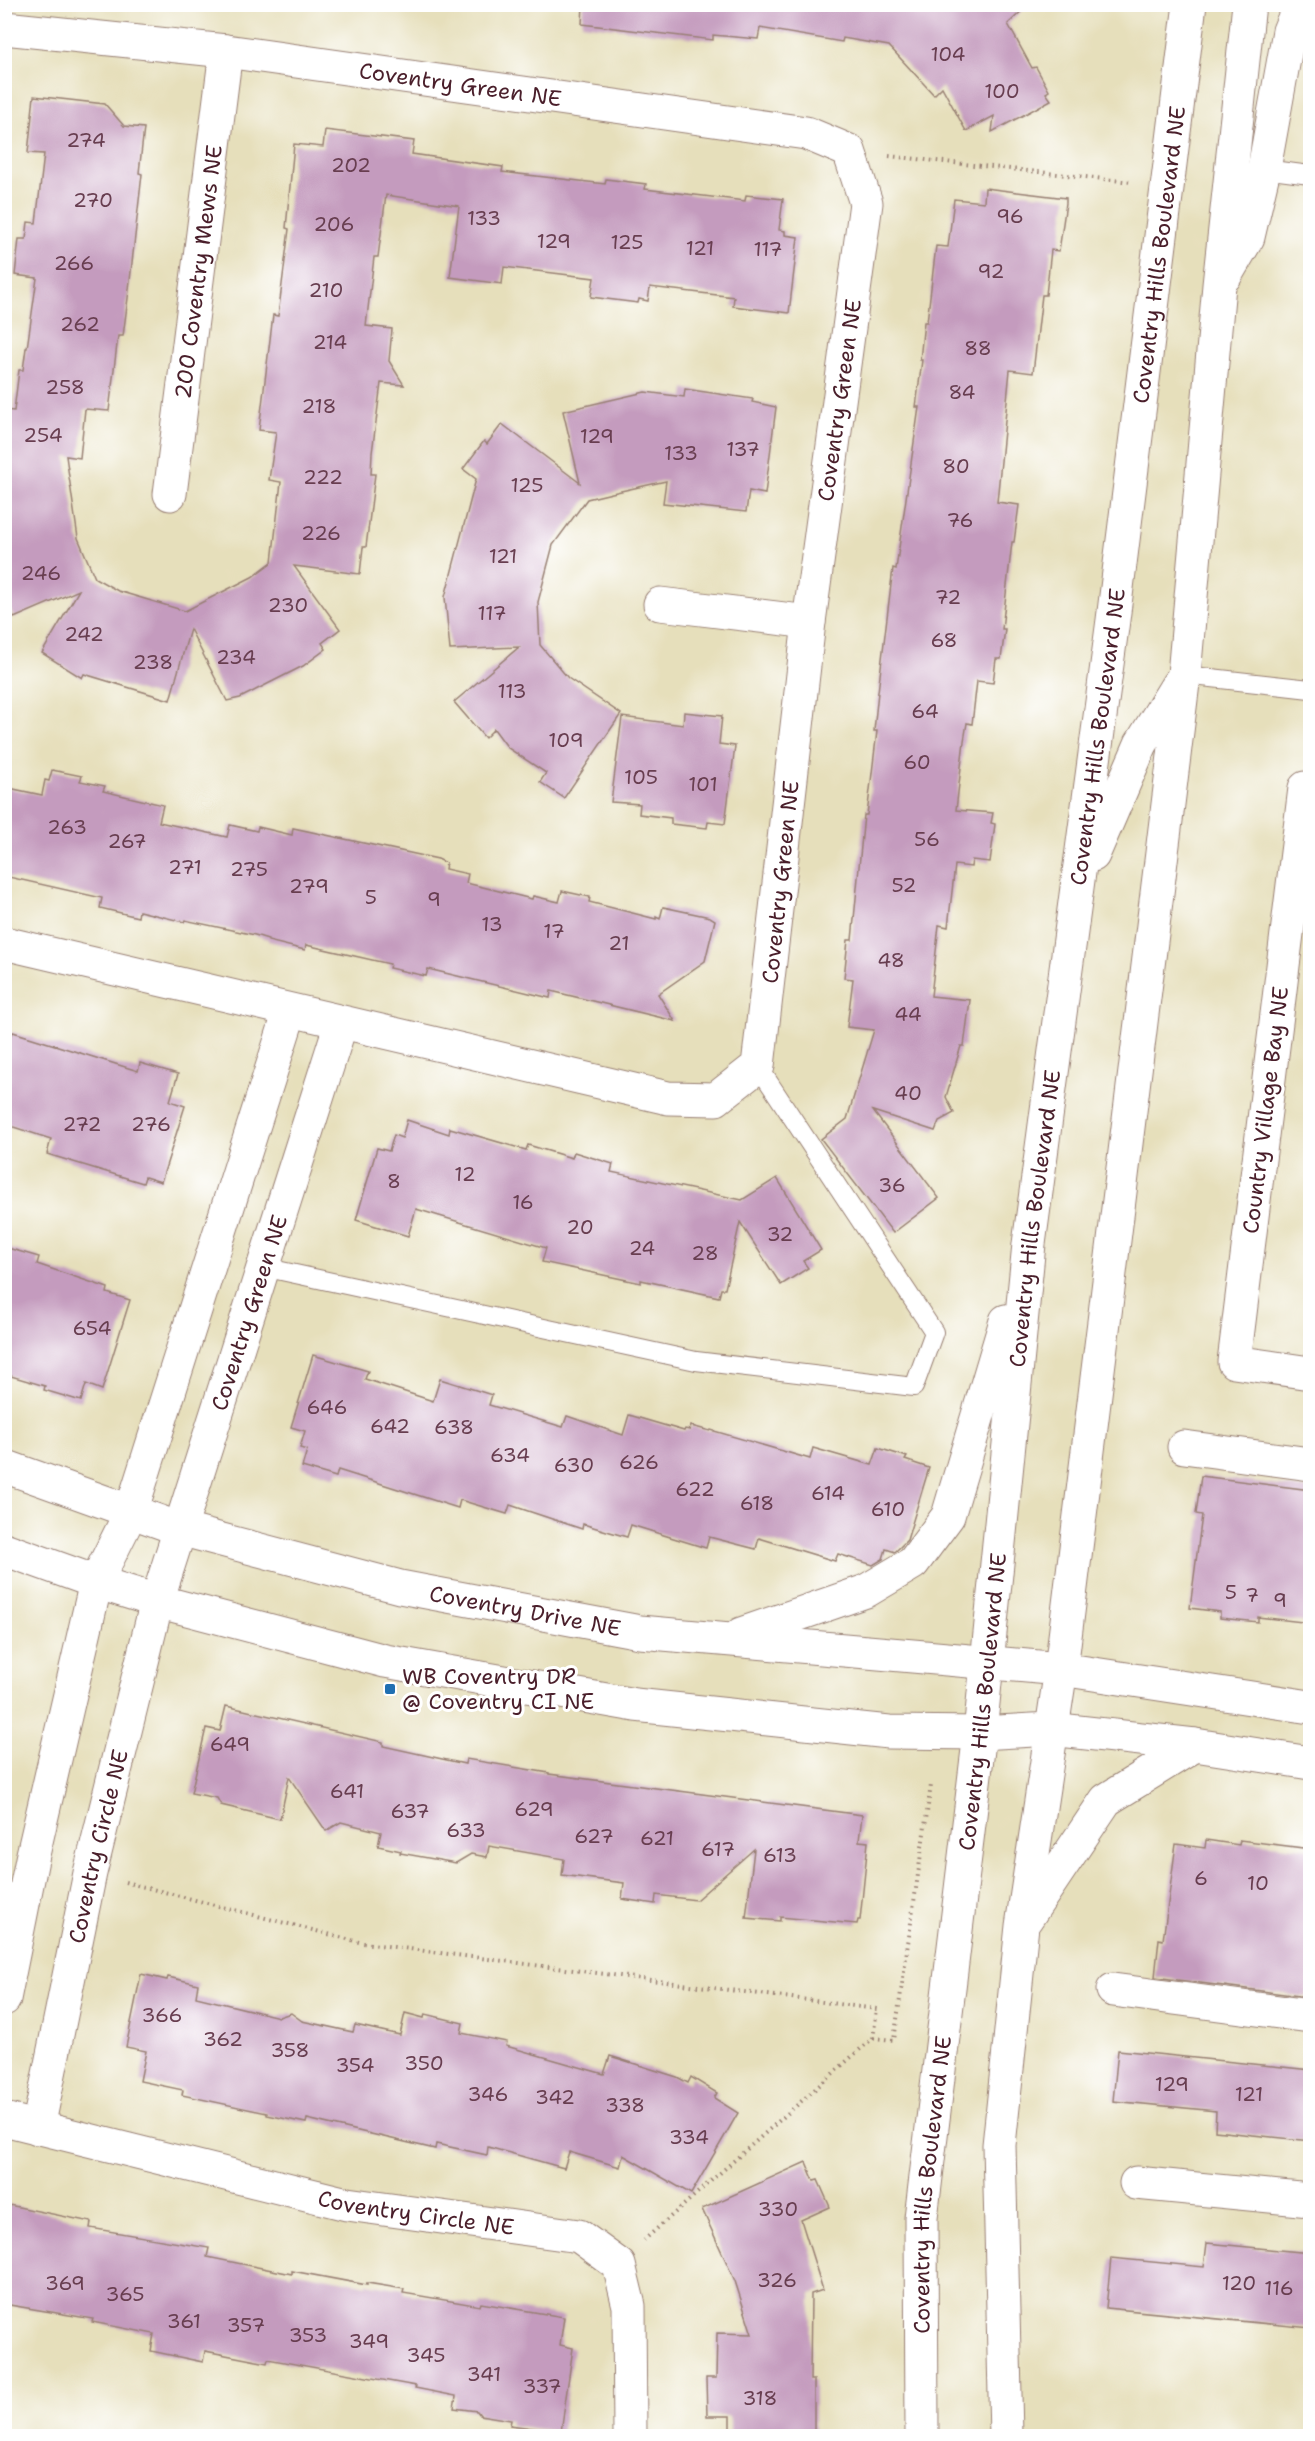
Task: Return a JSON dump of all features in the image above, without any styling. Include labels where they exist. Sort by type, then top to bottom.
[{"type":"street","name":"Coventry Hills Boulevard NE","points":[[922,2436],[921,2218],[980,1733],[1029,1244],[1077,894],[1190,4]]},
{"type":"street","points":[[1006,2436],[999,2145],[1022,1926],[1061,1669],[1184,675],[1249,4]]},
{"type":"street","points":[[1220,285],[1248,237],[1264,169],[1289,31],[1300,4]]},
{"type":"street","name":"Coventry Green NE","points":[[4,28],[226,51],[806,133],[849,152],[866,203],[809,622],[758,1066]]},
{"type":"street","name":"200 Coventry Mews NE","points":[[170,494],[226,51]]},
{"type":"street","points":[[660,604],[809,622]]},
{"type":"street","points":[[1077,894],[1141,744],[1184,675]]},
{"type":"street","name":"Country Village Bay NE","points":[[1311,788],[1305,788],[1234,1362],[1311,1373]]},
{"type":"street","points":[[4,943],[668,1098],[716,1099],[758,1066]]},
{"type":"street","points":[[4,1999],[32,1859],[96,1582],[131,1512],[290,1011]]},
{"type":"street","name":"Coventry Green NE","points":[[157,1601],[341,1023]]},
{"type":"street","points":[[729,1639],[866,1591],[913,1563],[948,1516],[1029,1244]]},
{"type":"street","points":[[1185,1447],[1311,1464]]},
{"type":"street","name":"Coventry Drive NE","points":[[4,1466],[180,1529],[400,1587],[640,1632],[1061,1669],[1311,1707]]},
{"type":"street","points":[[4,1549],[157,1601],[385,1661],[635,1705],[890,1732],[980,1733],[1051,1730],[1195,1745],[1311,1763]]},
{"type":"street","name":"Coventry Circle NE","points":[[38,2128],[90,1873],[157,1601]]},
{"type":"street","points":[[1022,1926],[1107,1800],[1195,1745]]},
{"type":"street","points":[[1113,1990],[1311,2016]]},
{"type":"street","name":"Coventry Circle NE","points":[[4,2119],[347,2204],[579,2236],[619,2265]]},
{"type":"street","points":[[1136,2183],[1311,2200]]},
{"type":"street","points":[[619,2265],[629,2306],[630,2436]]},
{"type":"lane","points":[[1264,169],[1311,175]]},
{"type":"lane","points":[[1184,675],[1311,689]]},
{"type":"lane","points":[[263,1267],[696,1361],[914,1387],[934,1332],[758,1066]]},
{"type":"path","points":[[849,152],[1168,187]]},
{"type":"path","points":[[873,2038],[894,2040],[931,1785]]},
{"type":"path","points":[[90,1873],[363,1943],[877,2009],[873,2038],[658,2225],[619,2265]]},
{"type":"building","points":[[583,4],[1029,4],[1008,24],[1032,68],[1036,67],[1049,91],[1046,93],[1051,100],[992,132],[994,116],[966,131],[942,87],[934,95],[889,46],[843,38],[842,42],[760,28],[758,39],[713,35],[713,40],[582,24]]},
{"type":"building","points":[[34,96],[105,104],[124,126],[144,128],[139,173],[142,174],[128,298],[123,336],[118,336],[109,411],[85,409],[80,458],[66,456],[78,538],[95,578],[118,591],[185,611],[252,577],[272,562],[281,482],[269,480],[276,432],[259,430],[273,315],[278,316],[289,229],[286,228],[294,144],[323,147],[325,130],[414,141],[412,154],[503,167],[502,172],[605,184],[606,179],[646,184],[645,189],[745,201],[746,195],[783,199],[779,230],[785,231],[785,235],[798,237],[789,313],[733,306],[734,297],[650,287],[648,301],[639,299],[638,303],[591,297],[594,278],[504,267],[502,284],[450,277],[459,206],[386,195],[378,257],[374,257],[366,326],[392,329],[389,361],[404,385],[381,383],[372,453],[371,474],[375,474],[366,547],[363,547],[360,574],[294,566],[340,629],[322,643],[326,649],[303,666],[240,698],[227,701],[190,629],[170,700],[84,674],[82,678],[42,653],[79,590],[14,618],[4,596],[4,410],[14,411],[19,370],[23,370],[27,348],[37,278],[15,275],[19,239],[26,239],[28,222],[36,223],[44,154],[28,153]]},
{"type":"building","points":[[985,188],[1066,198],[1066,203],[1059,251],[1051,250],[1046,295],[1042,295],[1033,373],[1010,370],[997,502],[1019,505],[1014,542],[1012,542],[1002,629],[1005,629],[1001,659],[996,659],[993,683],[977,681],[972,724],[967,723],[964,741],[956,810],[993,813],[991,823],[995,824],[990,862],[972,860],[971,867],[955,865],[948,927],[939,925],[931,996],[970,1000],[964,1046],[961,1046],[946,1097],[954,1113],[939,1121],[935,1131],[873,1111],[939,1198],[893,1233],[821,1139],[847,1119],[874,1030],[847,1027],[853,979],[844,978],[848,940],[852,940],[864,815],[867,815],[877,731],[874,731],[878,692],[893,568],[896,569],[919,407],[916,407],[924,322],[927,322],[936,246],[948,247],[954,199],[984,202]]},
{"type":"building","points":[[685,389],[753,399],[752,402],[776,407],[765,494],[749,491],[746,512],[663,503],[666,481],[587,499],[553,545],[538,602],[540,645],[568,678],[621,714],[564,798],[540,782],[546,773],[508,748],[494,729],[485,738],[454,702],[519,647],[450,650],[445,597],[476,479],[463,469],[484,441],[487,444],[502,424],[580,483],[563,411],[645,392],[684,397]]},
{"type":"building","points":[[684,712],[722,716],[719,744],[735,746],[725,824],[708,822],[707,828],[671,824],[671,818],[639,814],[640,804],[611,802],[622,717],[683,725]]},
{"type":"building","points":[[52,770],[82,776],[80,781],[105,786],[103,791],[163,805],[159,822],[227,837],[230,825],[257,831],[258,827],[292,835],[293,828],[438,859],[446,863],[445,869],[468,874],[466,883],[532,899],[533,896],[559,902],[562,891],[590,897],[589,902],[656,919],[656,917],[660,919],[663,907],[710,917],[715,920],[705,961],[658,994],[675,1021],[551,991],[550,998],[428,969],[426,976],[389,968],[390,964],[306,945],[305,950],[268,941],[268,939],[255,935],[185,920],[184,922],[139,911],[138,917],[100,908],[102,898],[4,876],[4,787],[42,795],[45,780],[49,781]]},
{"type":"building","points":[[4,1031],[138,1071],[140,1063],[178,1074],[170,1101],[185,1106],[161,1182],[145,1177],[143,1183],[47,1154],[51,1139],[4,1124]]},
{"type":"building","points":[[407,1120],[449,1134],[450,1128],[526,1150],[528,1145],[572,1158],[574,1152],[613,1164],[611,1172],[742,1200],[777,1178],[821,1250],[803,1261],[808,1268],[781,1285],[740,1222],[725,1289],[721,1289],[719,1297],[542,1262],[546,1248],[416,1209],[408,1236],[356,1220],[377,1148],[389,1151],[394,1135],[402,1138]]},
{"type":"building","points":[[4,1247],[39,1257],[37,1264],[108,1288],[107,1293],[130,1300],[102,1390],[86,1384],[81,1401],[44,1390],[45,1386],[4,1374]]},
{"type":"building","points":[[313,1355],[368,1371],[365,1379],[433,1401],[440,1379],[492,1395],[489,1405],[563,1427],[567,1416],[623,1435],[629,1415],[684,1431],[685,1429],[690,1430],[691,1426],[711,1430],[810,1459],[813,1448],[872,1465],[878,1448],[907,1457],[905,1460],[929,1468],[907,1540],[895,1552],[886,1549],[883,1559],[873,1565],[838,1554],[835,1561],[759,1538],[756,1549],[709,1537],[706,1548],[631,1525],[627,1537],[583,1524],[582,1529],[510,1505],[507,1514],[460,1500],[458,1508],[338,1470],[336,1477],[302,1467],[307,1450],[300,1448],[305,1431],[291,1427]]},
{"type":"building","points":[[1201,1476],[1311,1490],[1311,1623],[1258,1617],[1258,1622],[1220,1618],[1220,1612],[1190,1608],[1202,1515],[1196,1514]]},
{"type":"building","points":[[226,1706],[383,1742],[383,1746],[465,1764],[466,1759],[549,1774],[862,1815],[859,1841],[868,1842],[860,1920],[857,1924],[780,1917],[780,1921],[746,1918],[754,1849],[696,1900],[656,1895],[655,1904],[622,1899],[624,1883],[562,1875],[564,1859],[489,1846],[487,1857],[471,1854],[456,1863],[400,1853],[401,1851],[378,1846],[381,1832],[341,1822],[326,1831],[289,1777],[280,1819],[221,1805],[217,1798],[191,1793],[206,1728],[220,1731]]},
{"type":"building","points":[[1206,1840],[1239,1845],[1240,1840],[1311,1849],[1311,1967],[1307,1997],[1155,1977],[1159,1939],[1163,1940],[1176,1844],[1205,1848]]},
{"type":"building","points":[[141,1974],[198,1984],[196,1997],[279,2017],[291,2013],[302,2021],[353,2032],[355,2025],[400,2035],[405,2013],[424,2018],[425,2014],[463,2023],[461,2033],[507,2042],[506,2046],[604,2074],[610,2056],[677,2077],[688,2083],[691,2077],[717,2093],[714,2098],[738,2113],[691,2194],[623,2155],[620,2167],[569,2152],[564,2168],[488,2147],[487,2155],[436,2144],[435,2149],[307,2119],[306,2123],[267,2115],[267,2113],[182,2095],[183,2090],[140,2081],[146,2051],[126,2047]]},
{"type":"building","points":[[1118,2050],[1311,2070],[1311,2141],[1215,2131],[1216,2111],[1113,2101]]},
{"type":"building","points":[[806,2162],[814,2181],[818,2180],[830,2207],[801,2220],[823,2290],[811,2294],[810,2380],[814,2380],[814,2434],[730,2433],[730,2416],[707,2416],[706,2378],[716,2378],[717,2333],[752,2334],[735,2281],[702,2209]]},
{"type":"building","points":[[4,2204],[91,2222],[90,2228],[209,2248],[207,2257],[292,2274],[292,2271],[367,2285],[367,2283],[404,2289],[403,2293],[480,2306],[481,2303],[564,2317],[560,2345],[573,2348],[561,2432],[510,2425],[511,2420],[480,2415],[477,2411],[454,2408],[456,2396],[415,2388],[416,2386],[268,2359],[267,2363],[205,2351],[203,2362],[151,2351],[154,2334],[92,2322],[93,2319],[4,2304]]},
{"type":"building","points":[[1207,2243],[1311,2253],[1311,2328],[1106,2308],[1111,2258],[1204,2267]]},
{"type":"place","name":"WB Coventry DR @ Coventry CI NE","points":[[390,1689]]}]
